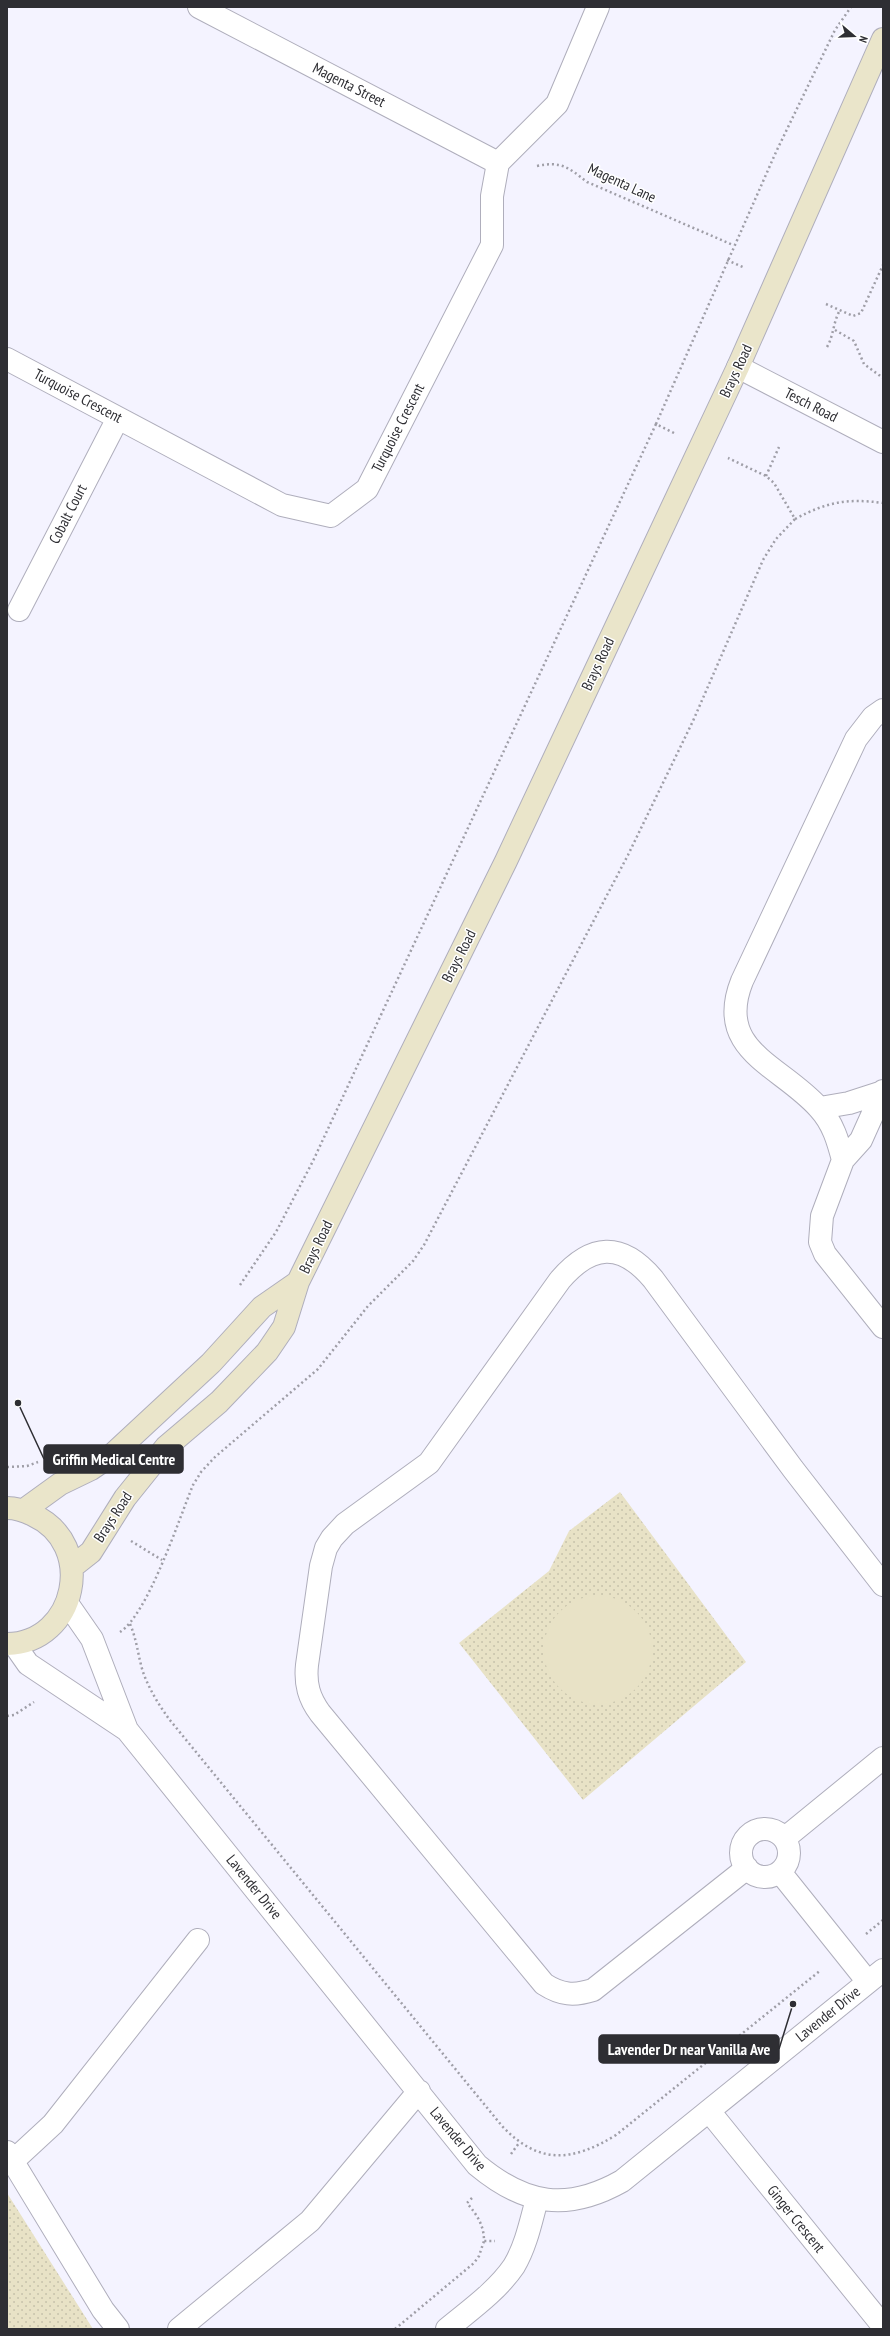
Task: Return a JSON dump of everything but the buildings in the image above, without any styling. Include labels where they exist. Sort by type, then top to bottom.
[{"type":"main road","name":"Brays Road","points":[[72,1567],[91,1552],[125,1498],[166,1447],[245,1377],[267,1352],[284,1327],[298,1282],[506,861],[738,367],[883,39]]},
{"type":"main road","name":"Brays Road","points":[[15,1509],[91,1469],[113,1454],[211,1363],[262,1307],[298,1282]]},
{"type":"main road","points":[[11,1644],[36,1636],[54,1623],[67,1603],[72,1585],[72,1567],[67,1548],[56,1531],[42,1519],[15,1509]]},
{"type":"street","name":"Magenta Street","points":[[199,7],[498,162]]},
{"type":"street","points":[[498,162],[557,104],[598,7]]},
{"type":"street","name":"Turquoise Crescent","points":[[7,359],[282,505],[331,516],[367,489],[492,245],[492,196],[498,162]]},
{"type":"street","name":"Tesch Road","points":[[738,367],[883,442]]},
{"type":"street","name":"Cobalt Court","points":[[19,610],[118,418]]},
{"type":"street","points":[[843,1160],[832,1126],[820,1108],[745,1043],[734,1020],[734,1006],[742,981],[856,739],[873,717],[883,710]]},
{"type":"street","points":[[820,1108],[849,1103],[883,1091]]},
{"type":"street","points":[[883,1091],[861,1140],[843,1160],[822,1216],[820,1242],[834,1266],[883,1327]]},
{"type":"street","points":[[747,1868],[593,1990],[573,1995],[562,1993],[544,1984],[320,1713],[311,1698],[306,1677],[307,1665],[321,1566],[326,1548],[332,1538],[345,1524],[429,1463],[560,1280],[577,1262],[586,1256],[605,1252],[626,1256],[637,1262],[654,1279],[793,1469],[883,1585]]},
{"type":"street","name":"Lavender Drive","points":[[67,1603],[92,1639],[127,1730]]},
{"type":"street","name":"Lavender Drive","points":[[11,1644],[28,1664],[127,1730],[478,2165],[503,2185],[537,2199],[568,2200],[603,2192],[634,2172],[876,1976]]},
{"type":"street","points":[[785,1838],[883,1758]]},
{"type":"street","points":[[765,1828],[772,1829],[785,1838],[790,1852],[788,1860],[780,1872],[766,1877],[752,1873],[747,1868],[741,1854],[742,1846],[751,1834],[765,1828]]},
{"type":"street","points":[[780,1872],[876,1976]]},
{"type":"street","points":[[118,2329],[103,2310],[10,2156],[53,2124],[198,1940]]},
{"type":"street","points":[[179,2329],[310,2221],[419,2091]]},
{"type":"street","name":"Ginger Crescent","points":[[709,2111],[883,2326]]},
{"type":"street","points":[[446,2329],[494,2290],[514,2265],[522,2250],[537,2199]]},
{"type":"path","points":[[236,1290],[276,1232],[313,1161],[656,424],[733,245],[835,30],[851,7]]},
{"type":"path","name":"Magenta Lane","points":[[498,162],[537,166],[552,163],[569,167],[587,182],[733,245]]},
{"type":"path","points":[[727,260],[745,268]]},
{"type":"path","points":[[826,304],[853,316],[864,311],[883,265]]},
{"type":"path","points":[[827,347],[835,330],[835,319],[840,310]]},
{"type":"path","points":[[835,330],[854,341],[864,364],[883,378]]},
{"type":"path","points":[[656,424],[669,430]]},
{"type":"path","points":[[766,476],[779,447]]},
{"type":"path","points":[[748,467],[766,476],[774,483],[795,519]]},
{"type":"path","points":[[115,1634],[130,1624],[143,1605],[193,1486],[207,1464],[318,1369],[368,1306],[413,1261],[424,1246],[628,855],[693,721],[763,560],[776,539],[795,519],[826,504],[844,500],[862,500],[883,503]]},
{"type":"path","points":[[126,1538],[162,1560]]},
{"type":"path","points":[[130,1624],[137,1641],[143,1672],[150,1689],[169,1719],[502,2126],[519,2143],[553,2156],[568,2155],[603,2143],[641,2116],[827,1965]]},
{"type":"path","points":[[7,1716],[14,1715],[30,1706],[39,1697]]},
{"type":"path","points":[[864,1936],[883,1920]]},
{"type":"path","points":[[511,2154],[519,2143]]},
{"type":"path","points":[[395,2329],[474,2263],[480,2256],[484,2241],[480,2220],[467,2203],[474,2196]]},
{"type":"path","points":[[484,2241],[495,2241]]},
{"type":"shaded area","points":[[620,1492],[746,1662],[583,1800],[459,1643],[549,1571],[569,1531]]},
{"type":"shaded area","points":[[598,1596],[619,1600],[636,1612],[648,1629],[652,1650],[648,1671],[636,1688],[619,1700],[598,1704],[577,1700],[560,1688],[548,1671],[544,1650],[548,1629],[560,1612],[577,1600]]},
{"type":"shaded area","points":[[7,2193],[93,2329],[7,2329]]},
{"type":"place","name":"Griffin Medical Centre","points":[[18,1403]]},
{"type":"place","name":"Lavender Dr near Vanilla Ave","points":[[793,2004]]}]
